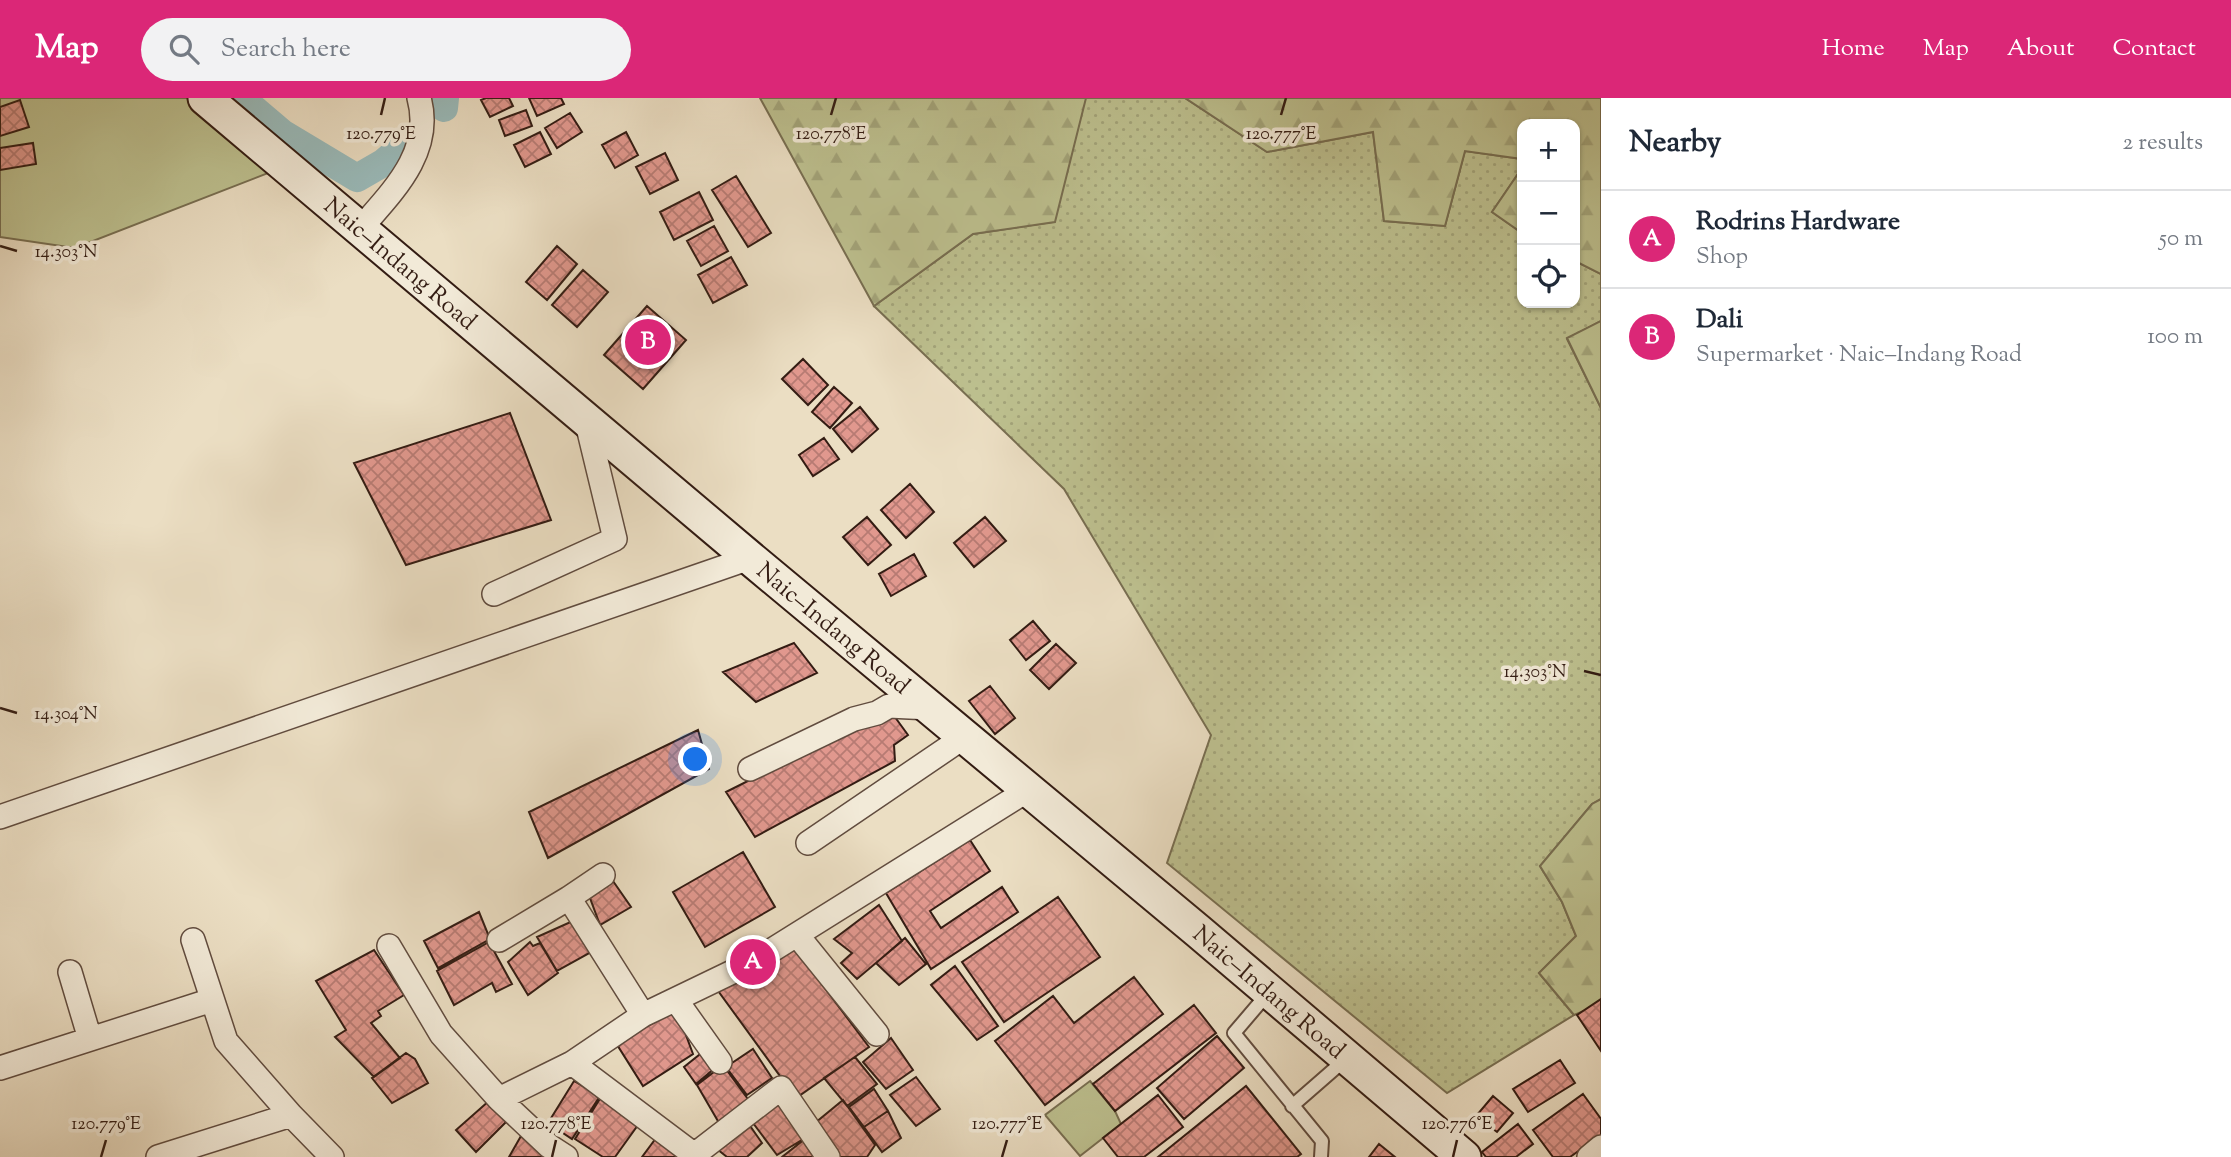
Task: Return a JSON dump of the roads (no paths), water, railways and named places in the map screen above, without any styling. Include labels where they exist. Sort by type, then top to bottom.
[{"type":"main road","name":"Naic–Indang Road","points":[[205,98],[1464,1157]]},
{"type":"street","points":[[360,229],[405,177],[415,158],[421,136],[419,98]]},
{"type":"street","points":[[494,594],[615,539],[586,419]]},
{"type":"street","points":[[0,817],[750,558]]},
{"type":"street","points":[[750,769],[854,719],[877,713],[889,706],[930,708]]},
{"type":"street","points":[[808,843],[964,737]]},
{"type":"street","points":[[499,1099],[572,1063],[643,1015],[753,962],[1028,790]]},
{"type":"street","points":[[499,940],[603,874]]},
{"type":"street","points":[[569,898],[643,1015]]},
{"type":"street","points":[[797,935],[877,1034]]},
{"type":"street","points":[[193,940],[226,1041],[332,1157]]},
{"type":"street","points":[[389,946],[441,1034],[499,1099],[549,1146],[566,1157]]},
{"type":"street","points":[[70,972],[90,1039]]},
{"type":"street","points":[[0,1068],[212,1000]]},
{"type":"street","points":[[676,1000],[720,1062]]},
{"type":"street","points":[[572,1063],[695,1156],[781,1088],[828,1157]]},
{"type":"street","points":[[158,1157],[291,1115]]},
{"type":"street","points":[[1588,1157],[1601,1147]]},
{"type":"lane","points":[[1270,992],[1234,1034],[1322,1141],[1321,1157]]},
{"type":"lane","points":[[1292,1106],[1347,1058]]},
{"type":"waterway","points":[[241,98],[282,133],[357,178],[383,163],[398,150]]},
{"type":"waterway","points":[[444,108],[445,98]]},
{"type":"place","name":"Dali","points":[[648,342]]},
{"type":"place","name":"Rodrins Hardware","points":[[753,962]]}]
